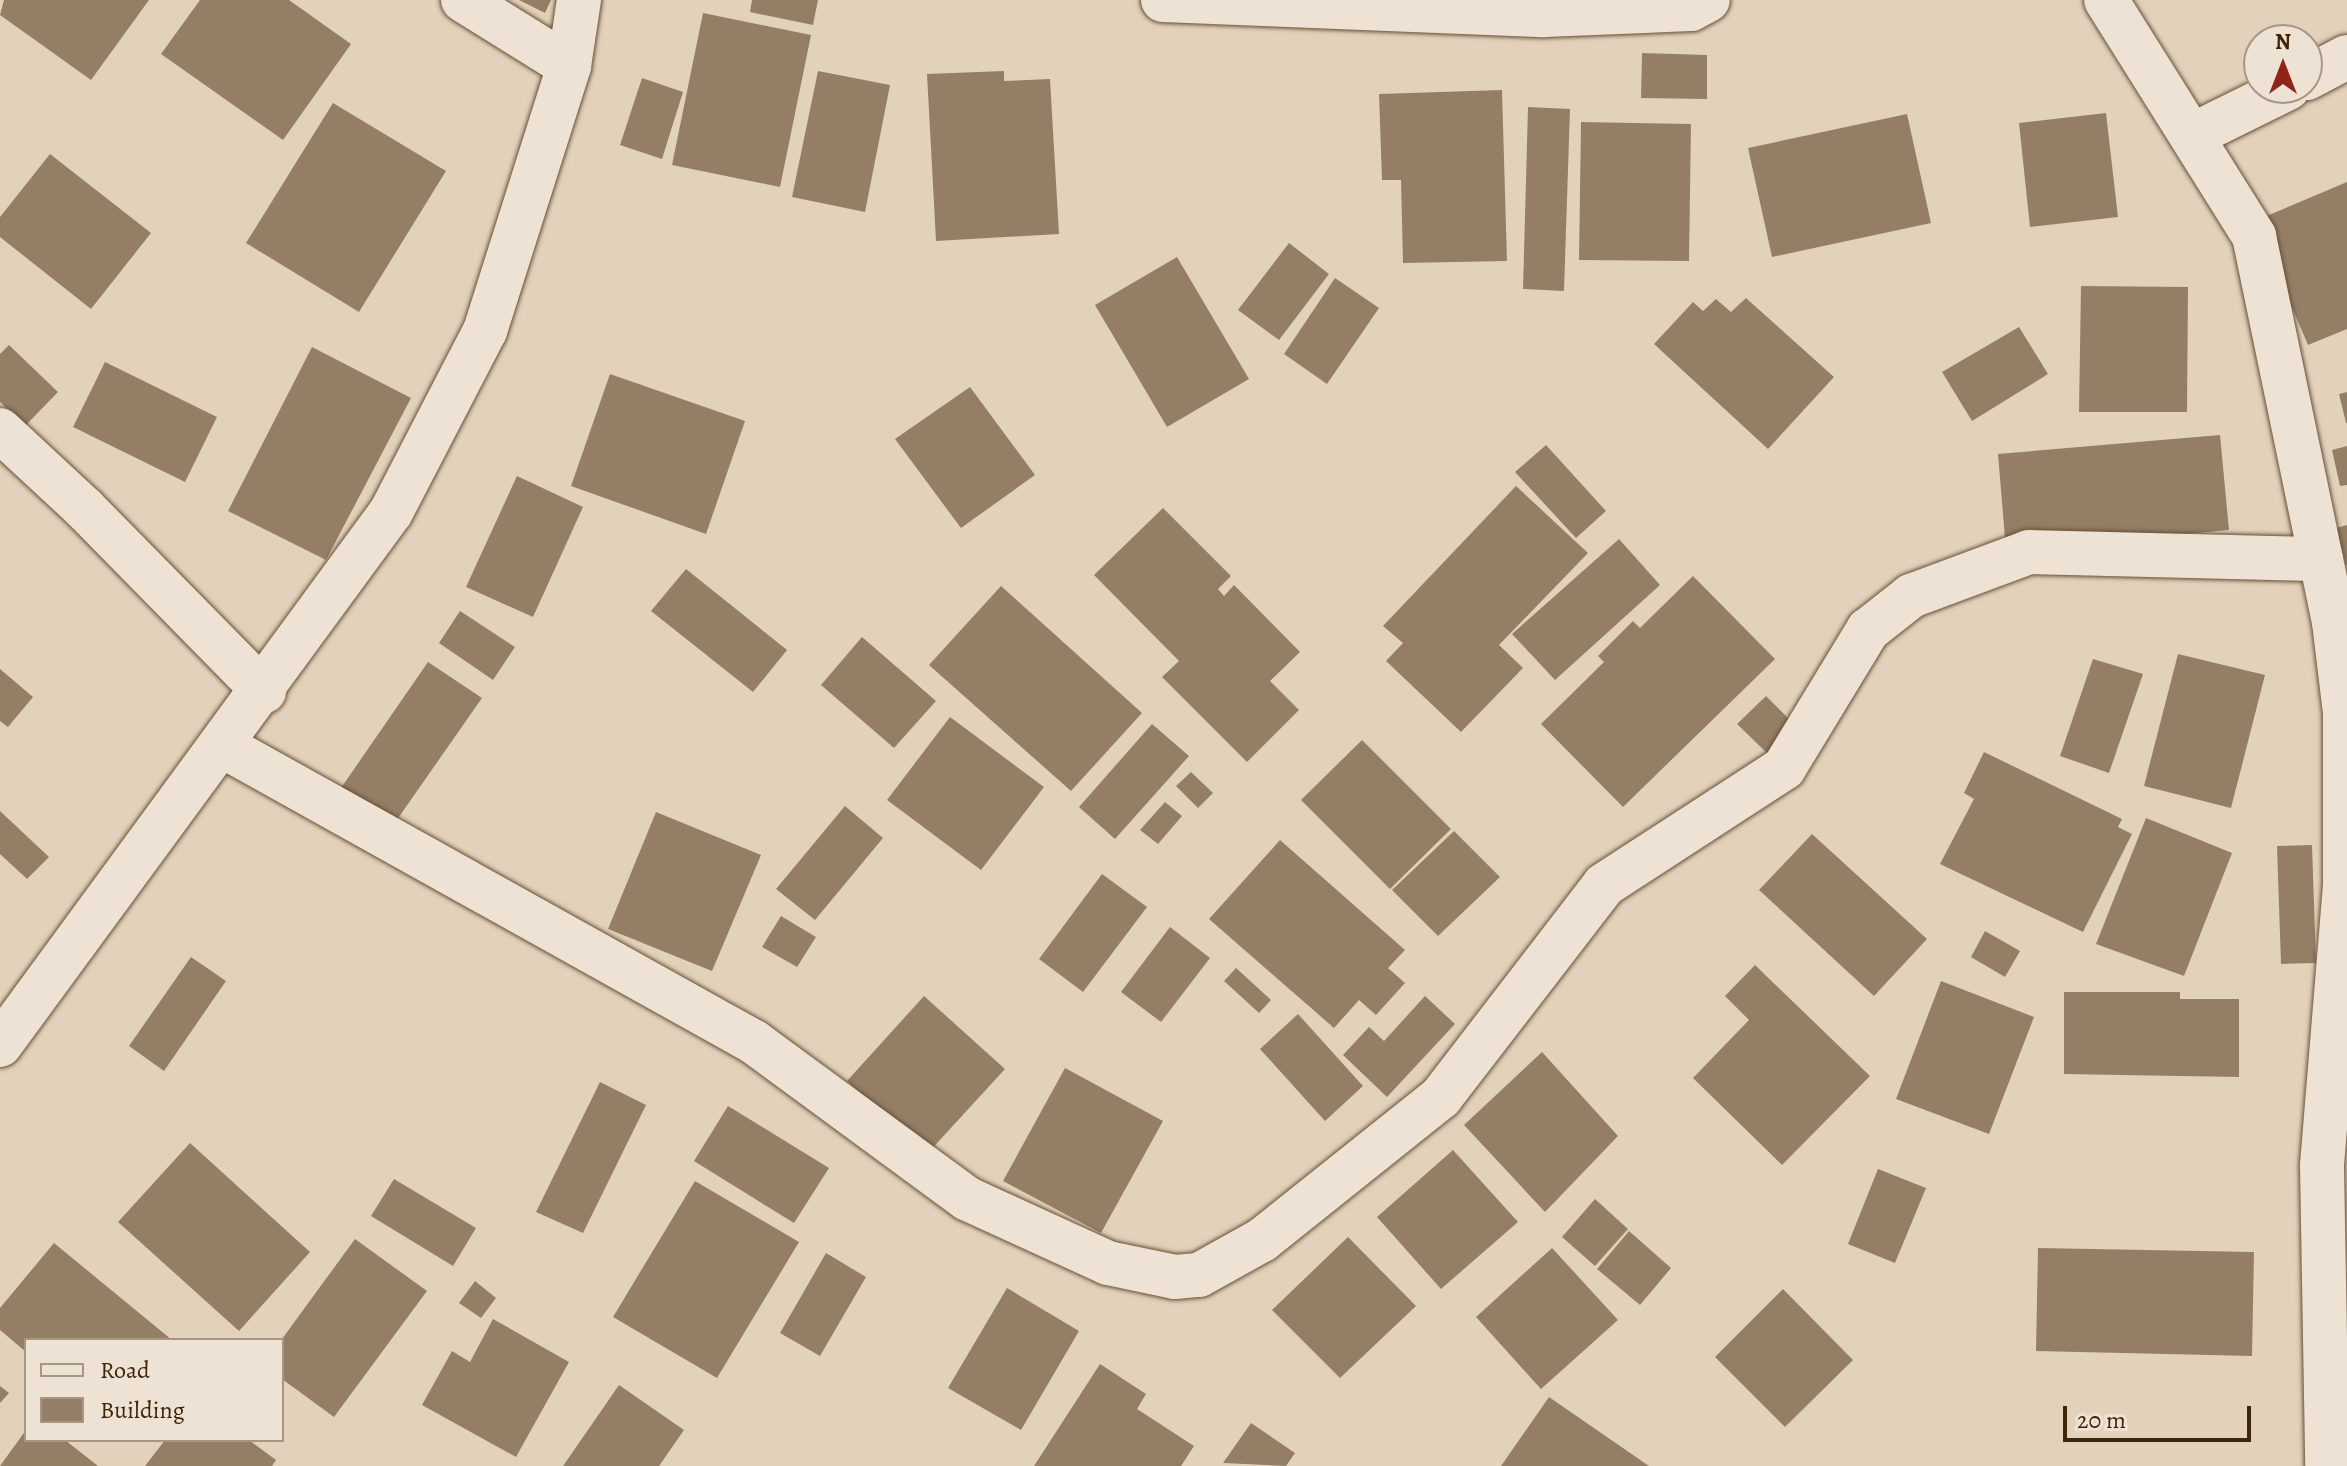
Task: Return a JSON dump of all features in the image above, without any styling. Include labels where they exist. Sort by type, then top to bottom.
[{"type":"street","points":[[463,0],[569,66]]},
{"type":"street","points":[[0,1045],[264,691],[391,512],[485,331],[569,66],[579,0]]},
{"type":"street","points":[[1163,0],[1544,15],[1691,9],[1708,0]]},
{"type":"street","points":[[2106,0],[2254,236],[2321,559],[2345,713],[2345,885],[2327,1466]]},
{"type":"street","points":[[2323,70],[2347,57]]},
{"type":"street","points":[[2193,135],[2256,104]]},
{"type":"street","points":[[0,430],[84,508],[264,691]]},
{"type":"street","points":[[223,746],[754,1042],[968,1199],[1108,1263],[1175,1277],[1199,1275],[1262,1240],[1441,1097],[1604,885],[1784,768],[1868,630],[1911,596],[2029,552],[2321,559]]},
{"type":"building","points":[[4,0],[149,0],[91,80],[0,15]]},
{"type":"building","points":[[200,0],[289,0],[351,44],[283,140],[161,54]]},
{"type":"building","points":[[519,0],[551,0],[545,13]]},
{"type":"building","points":[[752,0],[818,0],[813,25],[750,12]]},
{"type":"building","points":[[703,13],[811,35],[780,187],[672,165]]},
{"type":"building","points":[[1642,53],[1707,55],[1707,99],[1641,98]]},
{"type":"building","points":[[818,71],[890,85],[865,212],[792,197]]},
{"type":"building","points":[[1004,71],[1004,81],[1050,79],[1059,234],[936,241],[927,74]]},
{"type":"building","points":[[642,78],[683,92],[662,159],[620,145]]},
{"type":"building","points":[[1502,90],[1507,261],[1403,263],[1401,180],[1382,180],[1379,94]]},
{"type":"building","points":[[333,103],[446,171],[359,312],[246,243]]},
{"type":"building","points":[[1528,107],[1570,109],[1564,291],[1523,289]]},
{"type":"building","points":[[2106,113],[2118,217],[2030,227],[2019,123]]},
{"type":"building","points":[[1907,114],[1931,223],[1772,257],[1748,148]]},
{"type":"building","points":[[1581,122],[1691,124],[1689,261],[1579,260]]},
{"type":"building","points":[[50,154],[151,233],[91,309],[0,237],[0,217]]},
{"type":"building","points":[[2347,182],[2347,329],[2308,345],[2255,221]]},
{"type":"building","points":[[1289,243],[1329,274],[1279,340],[1238,310]]},
{"type":"building","points":[[1177,257],[1249,379],[1167,427],[1095,305]]},
{"type":"building","points":[[1335,278],[1379,308],[1327,384],[1284,354]]},
{"type":"building","points":[[2081,286],[2188,287],[2187,412],[2079,412]]},
{"type":"building","points":[[1746,298],[1834,377],[1768,449],[1654,344],[1693,302],[1703,311],[1716,299],[1731,312]]},
{"type":"building","points":[[2019,327],[2048,374],[1972,421],[1942,372]]},
{"type":"building","points":[[9,345],[58,392],[25,426],[0,402],[0,354]]},
{"type":"building","points":[[312,347],[411,398],[326,560],[228,511]]},
{"type":"building","points":[[105,362],[217,417],[185,482],[73,427]]},
{"type":"building","points":[[610,374],[745,421],[706,534],[571,486]]},
{"type":"building","points":[[970,387],[1035,475],[961,528],[895,439]]},
{"type":"building","points":[[2347,392],[2347,423],[2346,423],[2339,394]]},
{"type":"building","points":[[2220,435],[2229,530],[2006,550],[1998,454]]},
{"type":"building","points":[[1546,445],[1606,511],[1576,538],[1515,472]]},
{"type":"building","points":[[2347,446],[2347,485],[2340,486],[2332,450]]},
{"type":"building","points":[[517,476],[583,507],[533,617],[466,587]]},
{"type":"building","points":[[1516,486],[1588,553],[1499,645],[1523,668],[1461,732],[1386,661],[1403,643],[1383,626]]},
{"type":"building","points":[[1163,508],[1231,576],[1218,589],[1224,596],[1234,585],[1300,652],[1270,681],[1299,710],[1247,762],[1162,677],[1179,661],[1094,575]]},
{"type":"building","points":[[2347,525],[2347,565],[2346,565],[2336,528]]},
{"type":"building","points":[[1619,539],[1660,585],[1555,680],[1512,634]]},
{"type":"building","points":[[686,569],[787,650],[753,692],[651,611]]},
{"type":"building","points":[[1693,576],[1775,659],[1623,807],[1541,724],[1604,662],[1598,656],[1633,621],[1640,628]]},
{"type":"building","points":[[1001,586],[1142,713],[1071,791],[929,665]]},
{"type":"building","points":[[460,611],[515,647],[493,680],[439,643]]},
{"type":"building","points":[[862,637],[936,701],[894,748],[821,685]]},
{"type":"building","points":[[2178,654],[2265,675],[2231,808],[2144,786]]},
{"type":"building","points":[[2093,659],[2143,674],[2109,773],[2060,756]]},
{"type":"building","points":[[428,662],[482,698],[394,824],[341,788]]},
{"type":"building","points":[[0,669],[33,697],[8,727],[0,721]]},
{"type":"building","points":[[1766,696],[1796,726],[1768,754],[1737,724]]},
{"type":"building","points":[[950,717],[1044,787],[981,870],[887,800]]},
{"type":"building","points":[[1152,724],[1189,756],[1115,839],[1079,807]]},
{"type":"building","points":[[1362,740],[1451,829],[1390,889],[1301,800]]},
{"type":"building","points":[[1984,752],[2122,819],[2118,827],[2132,834],[2083,932],[1940,864],[1974,799],[1964,793]]},
{"type":"building","points":[[1191,772],[1213,793],[1198,808],[1176,786]]},
{"type":"building","points":[[1165,802],[1182,816],[1158,844],[1140,830]]},
{"type":"building","points":[[845,806],[883,838],[815,920],[776,889]]},
{"type":"building","points":[[0,811],[49,857],[27,879],[0,854]]},
{"type":"building","points":[[656,812],[761,855],[712,971],[608,929]]},
{"type":"building","points":[[2146,818],[2232,853],[2184,976],[2096,944]]},
{"type":"building","points":[[1454,831],[1500,877],[1438,936],[1392,890]]},
{"type":"building","points":[[1812,834],[1927,939],[1874,996],[1759,890]]},
{"type":"building","points":[[1280,840],[1405,950],[1388,968],[1405,983],[1376,1015],[1359,1000],[1334,1028],[1209,919]]},
{"type":"building","points":[[2312,845],[2316,963],[2281,964],[2277,846]]},
{"type":"building","points":[[1102,874],[1147,907],[1083,992],[1039,959]]},
{"type":"building","points":[[781,916],[816,937],[797,967],[762,947]]},
{"type":"building","points":[[1170,927],[1210,958],[1161,1022],[1121,992]]},
{"type":"building","points":[[1985,931],[2020,951],[2005,977],[1971,957]]},
{"type":"building","points":[[191,957],[226,981],[164,1071],[129,1046]]},
{"type":"building","points":[[1755,965],[1870,1076],[1782,1165],[1693,1078],[1749,1020],[1725,996]]},
{"type":"building","points":[[1236,968],[1271,1000],[1259,1013],[1224,981]]},
{"type":"building","points":[[1941,981],[2034,1017],[1989,1134],[1896,1099]]},
{"type":"building","points":[[2064,992],[2180,992],[2180,999],[2239,999],[2239,1077],[2064,1074]]},
{"type":"building","points":[[924,996],[1005,1069],[927,1154],[847,1081]]},
{"type":"building","points":[[1425,996],[1455,1024],[1387,1097],[1343,1055],[1369,1027],[1384,1041]]},
{"type":"building","points":[[1298,1014],[1363,1086],[1325,1121],[1260,1049]]},
{"type":"building","points":[[1542,1052],[1618,1136],[1545,1212],[1464,1125]]},
{"type":"building","points":[[1065,1068],[1163,1121],[1101,1233],[1003,1181]]},
{"type":"building","points":[[600,1082],[646,1105],[583,1233],[536,1212]]},
{"type":"building","points":[[728,1106],[829,1168],[794,1223],[694,1161]]},
{"type":"building","points":[[190,1143],[310,1252],[239,1331],[118,1222]]},
{"type":"building","points":[[1453,1150],[1518,1222],[1441,1289],[1377,1217]]},
{"type":"building","points":[[1878,1169],[1926,1188],[1895,1263],[1848,1244]]},
{"type":"building","points":[[394,1179],[476,1228],[453,1266],[371,1216]]},
{"type":"building","points":[[695,1181],[799,1242],[717,1378],[613,1317]]},
{"type":"building","points":[[1595,1199],[1628,1229],[1595,1266],[1562,1237]]},
{"type":"building","points":[[1629,1231],[1671,1268],[1640,1305],[1597,1269]]},
{"type":"building","points":[[1348,1237],[1416,1306],[1340,1378],[1272,1310]]},
{"type":"building","points":[[355,1239],[427,1291],[334,1417],[284,1380],[283,1338]]},
{"type":"building","points":[[54,1243],[170,1338],[24,1338],[24,1350],[0,1330],[0,1308]]},
{"type":"building","points":[[1552,1248],[1618,1320],[1541,1389],[1476,1317]]},
{"type":"building","points":[[2038,1248],[2254,1252],[2252,1356],[2036,1351]]},
{"type":"building","points":[[826,1253],[866,1277],[820,1356],[780,1333]]},
{"type":"building","points":[[475,1281],[496,1298],[481,1318],[459,1303]]},
{"type":"building","points":[[1007,1288],[1079,1331],[1021,1430],[948,1388]]},
{"type":"building","points":[[1783,1289],[1853,1360],[1785,1427],[1715,1357]]},
{"type":"building","points":[[493,1319],[569,1362],[516,1457],[422,1405],[452,1351],[470,1362]]},
{"type":"building","points":[[1100,1364],[1146,1394],[1137,1409],[1194,1446],[1181,1466],[1034,1466]]},
{"type":"building","points":[[619,1385],[684,1430],[659,1466],[563,1466]]},
{"type":"building","points":[[0,1386],[9,1393],[0,1403]]},
{"type":"building","points":[[1549,1397],[1649,1466],[1501,1466]]},
{"type":"building","points":[[1251,1423],[1295,1453],[1286,1466],[1223,1463]]},
{"type":"building","points":[[24,1433],[24,1442],[68,1442],[98,1466],[0,1466]]},
{"type":"building","points":[[163,1442],[252,1442],[276,1460],[272,1466],[145,1466]]}]
